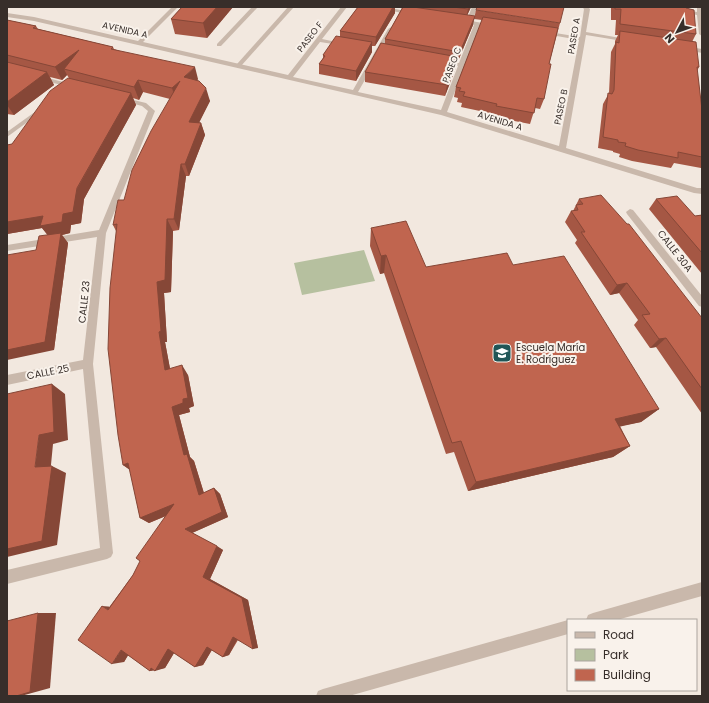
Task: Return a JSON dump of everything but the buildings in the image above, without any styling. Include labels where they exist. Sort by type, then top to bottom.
[{"type":"street","points":[[139,43],[175,7]]},
{"type":"street","points":[[219,45],[255,7]]},
{"type":"street","points":[[239,65],[291,7]]},
{"type":"street","name":"PASEO F","points":[[290,77],[344,7]]},
{"type":"street","points":[[374,7],[423,15]]},
{"type":"street","points":[[469,22],[475,7]]},
{"type":"street","name":"PASEO A","points":[[578,69],[587,9],[585,7]]},
{"type":"street","points":[[699,7],[702,34]]},
{"type":"street","points":[[397,18],[400,11]]},
{"type":"street","points":[[677,11],[700,14]]},
{"type":"street","name":"AVENIDA A","points":[[7,15],[34,19],[239,65],[443,113],[697,191],[702,191]]},
{"type":"street","points":[[454,20],[500,27]]},
{"type":"street","name":"PASEO C","points":[[443,113],[478,23]]},
{"type":"street","points":[[355,92],[393,24]]},
{"type":"street","points":[[538,32],[639,41]]},
{"type":"street","points":[[319,40],[350,46]]},
{"type":"street","points":[[678,47],[702,51]]},
{"type":"street","points":[[372,50],[387,52]]},
{"type":"street","points":[[440,61],[462,65]]},
{"type":"street","name":"PASEO B","points":[[562,149],[578,69]]},
{"type":"street","points":[[29,75],[74,88]]},
{"type":"street","name":"CALLE 23","points":[[7,577],[107,553],[88,364],[102,233],[152,111],[144,104],[109,95]]},
{"type":"street","points":[[7,135],[49,104]]},
{"type":"street","name":"CALLE 30A","points":[[630,212],[702,303]]},
{"type":"street","points":[[7,248],[102,233]]},
{"type":"street","name":"CALLE 25","points":[[7,380],[88,364]]},
{"type":"street","points":[[597,619],[702,589]]},
{"type":"street","points":[[323,696],[567,627]]},
{"type":"green space","points":[[364,250],[375,281],[302,295],[294,263]]},
{"type":"place","name":"Escuela María E. Rodríguez","points":[[502,353]]}]
